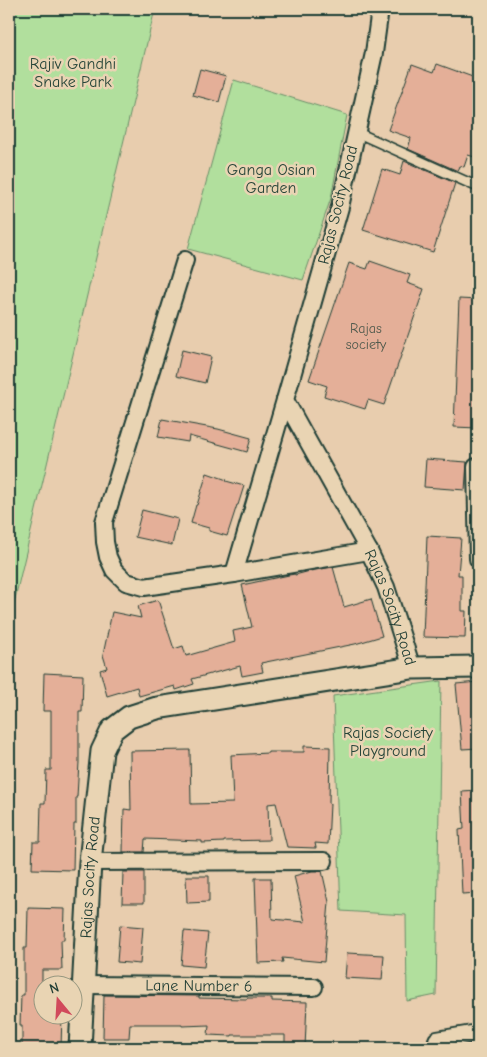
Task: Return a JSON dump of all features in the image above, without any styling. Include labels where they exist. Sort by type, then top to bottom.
[{"type":"street","name":"Rajas Socity Road","points":[[80,1048],[90,862],[102,751],[112,730],[129,717],[157,708],[412,668],[386,587],[369,550],[285,400],[340,207],[374,54],[380,9]]},
{"type":"street","points":[[185,260],[104,522],[108,557],[114,570],[126,582],[144,587],[234,574],[369,550]]},
{"type":"street","points":[[234,574],[285,400]]},
{"type":"street","points":[[476,467],[478,559]]},
{"type":"street","points":[[412,668],[478,667]]},
{"type":"street","points":[[90,862],[324,860]]},
{"type":"street","name":"Lane Number 6","points":[[83,985],[314,987]]},
{"type":"street","points":[[437,1040],[478,1033]]},
{"type":"lane","points":[[356,132],[478,187]]},
{"type":"green space","name":"Rajiv Gandhi Snake Park","points":[[9,9],[155,9],[9,624]]},
{"type":"green space","name":"Ganga Osian Garden","points":[[234,80],[347,115],[331,198],[303,280],[188,249]]},
{"type":"green space","name":"Rajas Society Playground","points":[[441,681],[436,995],[407,1001],[406,915],[341,911],[333,696]]},
{"type":"building","points":[[412,64],[434,72],[437,64],[478,79],[478,158],[468,155],[464,167],[460,166],[458,171],[408,149],[411,138],[388,130]]},
{"type":"building","points":[[200,69],[226,76],[219,102],[193,95]]},
{"type":"building","points":[[404,161],[455,183],[433,252],[363,230],[382,169],[400,175]]},
{"type":"building","points":[[370,261],[410,275],[407,283],[424,289],[384,405],[368,400],[365,409],[324,396],[327,386],[309,380],[349,263],[367,269]]},
{"type":"building","points":[[459,299],[478,300],[478,428],[454,427]]},
{"type":"building","points":[[182,350],[211,357],[205,383],[176,376]]},
{"type":"building","points":[[162,419],[218,429],[251,438],[247,452],[189,436],[188,442],[158,437]]},
{"type":"building","points":[[426,459],[467,462],[465,490],[424,487]]},
{"type":"building","points":[[207,473],[244,486],[227,536],[191,523]]},
{"type":"building","points":[[142,510],[178,519],[172,545],[135,537]]},
{"type":"building","points":[[427,536],[461,538],[458,575],[462,575],[462,611],[466,611],[465,638],[423,637]]},
{"type":"building","points":[[333,567],[344,607],[371,599],[382,636],[355,644],[261,663],[263,672],[242,676],[240,666],[192,679],[194,684],[176,690],[175,686],[139,696],[137,687],[107,696],[100,670],[107,668],[103,655],[112,612],[141,618],[138,606],[158,600],[174,649],[183,646],[186,656],[235,642],[233,631],[252,627],[242,585]]},
{"type":"building","points":[[44,673],[83,675],[82,712],[79,712],[79,762],[76,824],[74,824],[73,870],[32,869],[33,842],[40,842],[41,803],[45,803],[46,770],[51,770],[51,711],[43,711]]},
{"type":"building","points":[[478,682],[478,748],[462,749],[456,684]]},
{"type":"building","points":[[304,746],[330,747],[328,844],[315,843],[316,848],[287,847],[276,803],[268,804],[269,840],[202,843],[202,841],[145,839],[144,852],[123,852],[124,809],[131,810],[130,751],[190,750],[191,804],[233,803],[231,755],[304,752]]},
{"type":"building","points":[[478,790],[478,893],[462,894],[459,830],[464,829],[462,791]]},
{"type":"building","points":[[312,871],[322,871],[329,902],[324,962],[282,958],[283,962],[258,963],[255,878],[271,878],[272,919],[305,922],[294,876]]},
{"type":"building","points":[[123,872],[144,872],[144,903],[122,903]]},
{"type":"building","points":[[186,876],[209,876],[209,902],[187,903]]},
{"type":"building","points":[[28,908],[65,909],[64,940],[61,940],[62,970],[42,970],[42,974],[32,974],[32,1024],[62,1024],[61,1048],[22,1048],[22,1026],[20,1026],[21,995],[24,995],[24,948],[27,948]]},
{"type":"building","points":[[120,925],[143,927],[140,964],[117,962]]},
{"type":"building","points":[[184,931],[208,933],[204,967],[181,965]]},
{"type":"building","points":[[347,953],[384,955],[382,980],[345,978]]},
{"type":"building","points":[[104,995],[272,998],[272,1001],[307,1002],[305,1048],[285,1048],[285,1035],[208,1035],[209,1025],[130,1024],[129,1038],[103,1038]]}]
